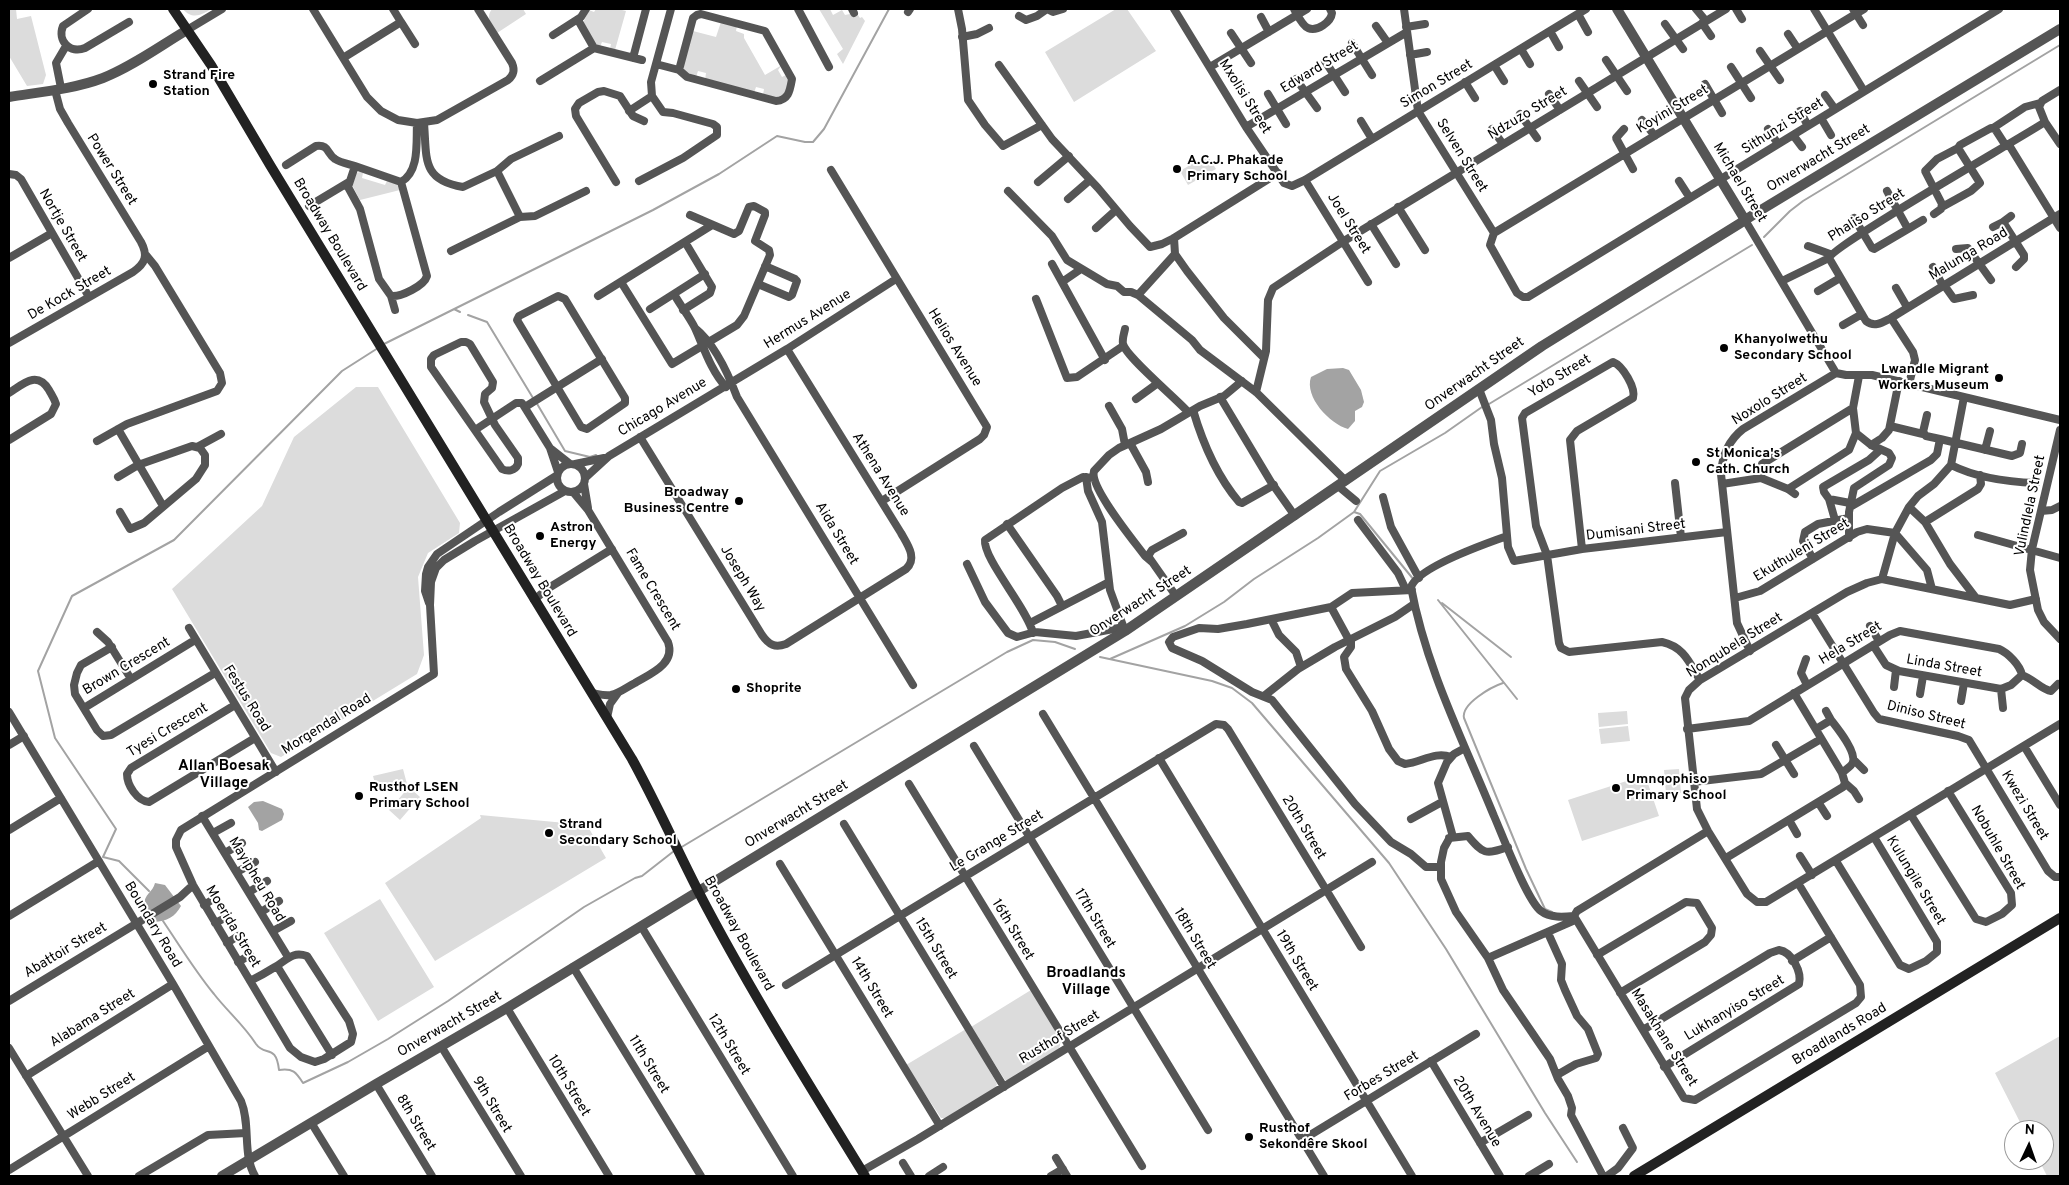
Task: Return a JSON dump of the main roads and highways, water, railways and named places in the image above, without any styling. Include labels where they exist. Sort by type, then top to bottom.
[{"type":"main road","name":"Broadway Boulevard","points":[[173,9],[211,65],[648,787],[698,891],[764,1009],[864,1174]]},
{"type":"main road","name":"Broadlands Road","points":[[1634,1176],[2060,918]]},
{"type":"waterway","points":[[384,344],[653,210],[719,174],[777,136],[813,142],[824,129],[889,9]]},
{"type":"waterway","points":[[1764,237],[1803,201],[2060,45]]},
{"type":"waterway","points":[[1489,404],[1752,245]]},
{"type":"waterway","points":[[454,309],[460,312]]},
{"type":"waterway","points":[[468,315],[487,322],[533,398]]},
{"type":"waterway","points":[[149,891],[119,861],[103,857],[116,829],[55,738],[38,671],[72,596],[174,540],[342,371],[378,348]]},
{"type":"waterway","points":[[536,402],[565,451],[590,457],[597,456]]},
{"type":"waterway","points":[[1354,512],[1380,471],[1445,433],[1482,407]]},
{"type":"waterway","points":[[1110,659],[1185,626],[1224,602],[1254,579],[1318,538],[1354,512],[1360,514],[1414,580]]},
{"type":"waterway","points":[[1438,600],[1517,699]]},
{"type":"waterway","points":[[1442,603],[1511,657]]},
{"type":"waterway","points":[[680,848],[1007,652],[1033,640],[1055,642],[1075,649]]},
{"type":"waterway","points":[[1100,657],[1212,681],[1232,688],[1252,703],[1389,863],[1446,949],[1545,1113],[1577,1162]]},
{"type":"waterway","points":[[1503,683],[1491,688],[1472,702],[1467,707],[1464,718],[1526,869],[1545,909],[1552,912]]},
{"type":"waterway","points":[[163,921],[207,985],[259,1048],[273,1053],[278,1062],[279,1070],[294,1072],[303,1083],[348,1062],[388,1039],[448,1001],[584,907],[635,878],[642,876],[674,851]]},
{"type":"place","name":"Strand Fire Station","points":[[153,84]]},
{"type":"place","name":"A.C.J. Phakade Primary School","points":[[1177,169]]},
{"type":"place","name":"Khanyolwethu Secondary School","points":[[1724,348]]},
{"type":"place","name":"Lwandle Migrant Workers Museum","points":[[1999,378]]},
{"type":"place","name":"St Monica's Cath. Church","points":[[1696,462]]},
{"type":"place","name":"Broadway Business Centre","points":[[739,501]]},
{"type":"place","name":"Astron Energy","points":[[540,536]]},
{"type":"place","name":"Shoprite","points":[[736,689]]},
{"type":"place","name":"Umnqophiso Primary School","points":[[1616,788]]},
{"type":"place","name":"Rusthof LSEN Primary School","points":[[359,796]]},
{"type":"place","name":"Strand Secondary School","points":[[549,833]]},
{"type":"place","name":"Rusthof Sekondêre Skool","points":[[1249,1137]]},
{"type":"district","name":"Allan Boesak Village","points":[[224,776]]},
{"type":"district","name":"Broadlands Village","points":[[1086,982]]}]
